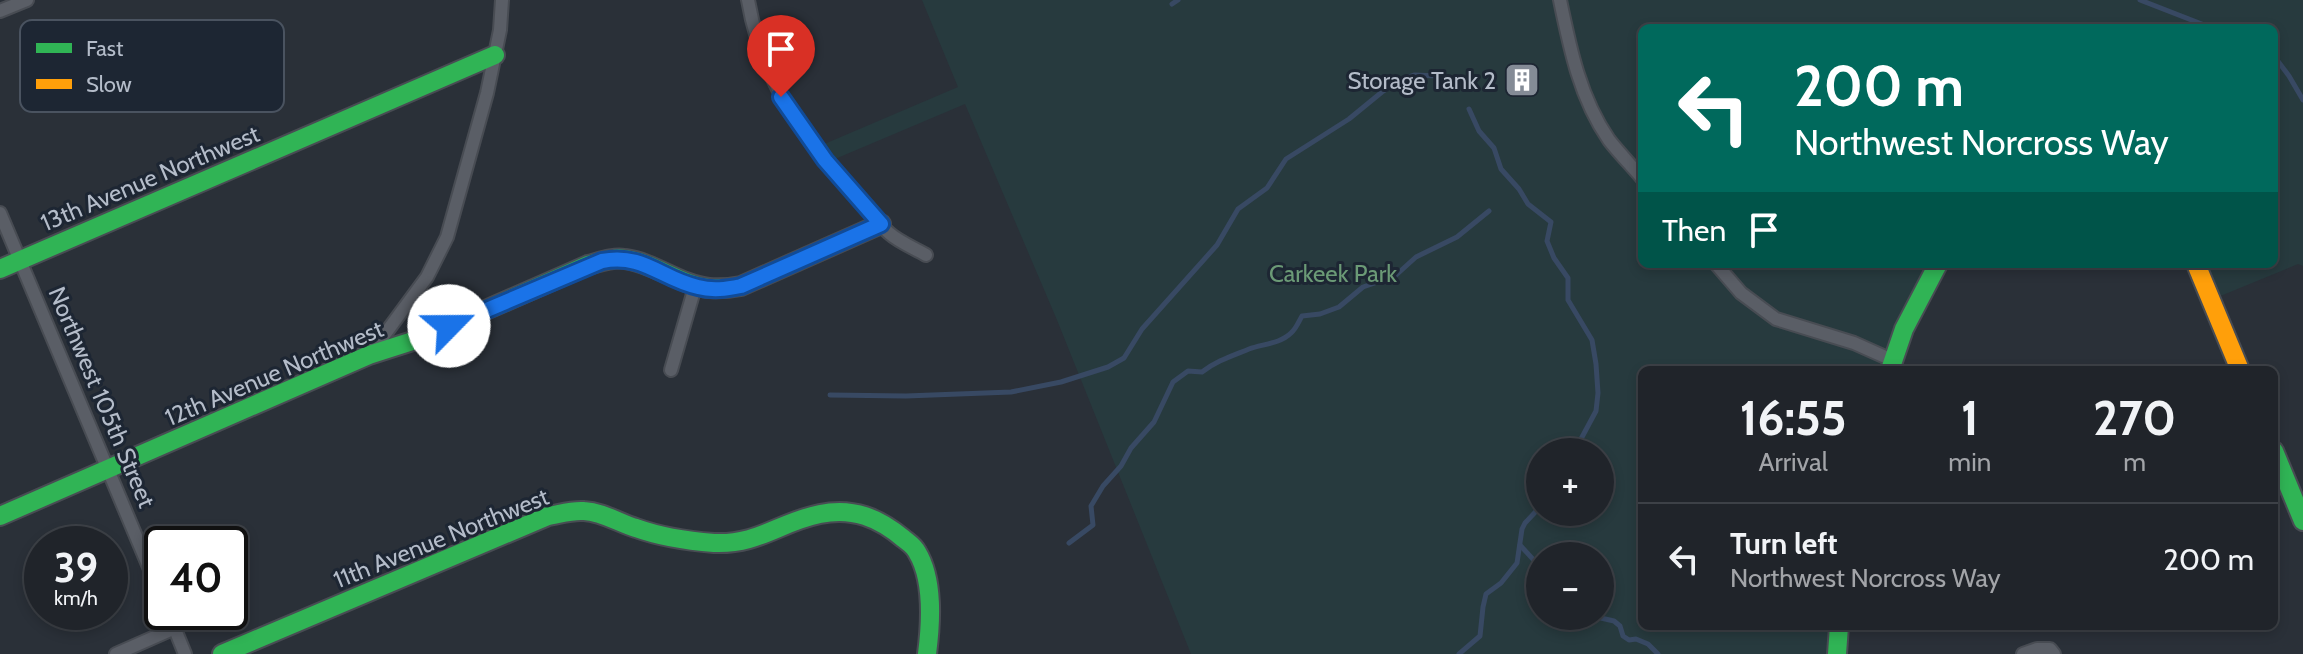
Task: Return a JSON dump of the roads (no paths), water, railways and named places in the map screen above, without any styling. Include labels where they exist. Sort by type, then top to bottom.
[{"type":"street","points":[[0,11],[27,0]]},
{"type":"street","points":[[369,355],[439,257],[453,218],[487,93],[502,0]]},
{"type":"street","points":[[748,0],[757,41],[781,97],[825,160],[890,234],[926,255]]},
{"type":"street","points":[[1560,0],[1571,55],[1587,102],[1609,140],[1638,173]]},
{"type":"street","name":"13th Avenue Northwest","points":[[0,269],[495,55]]},
{"type":"street","name":"Northwest 105th Street","points":[[0,213],[144,555]]},
{"type":"street","name":"12th Avenue Northwest","points":[[0,516],[369,355],[422,338],[602,261],[628,259],[695,287],[717,290],[741,286],[881,224]]},
{"type":"street","points":[[1719,268],[1741,293],[1776,319],[1854,343],[1891,365],[1908,320],[1936,268]]},
{"type":"street","points":[[2198,268],[2238,366]]},
{"type":"street","points":[[671,370],[695,287]]},
{"type":"street","points":[[2278,461],[2303,521]]},
{"type":"street","name":"11th Avenue Northwest","points":[[222,654],[548,516],[582,511],[609,515],[640,530],[691,541],[731,544],[771,533],[817,514],[841,511],[868,514],[894,528],[916,551],[927,584],[931,621],[927,654]]},
{"type":"street","points":[[116,654],[170,630]]},
{"type":"street","points":[[176,630],[185,654]]},
{"type":"street","points":[[1837,654],[1839,630]]},
{"type":"street","points":[[2023,654],[2037,649],[2052,652]]},
{"type":"waterway","points":[[1172,4],[1178,0]]},
{"type":"waterway","points":[[2140,0],[2202,24]]},
{"type":"waterway","points":[[2278,61],[2303,100]]},
{"type":"waterway","points":[[830,395],[1011,392],[1061,382],[1108,367],[1124,358],[1142,329],[1217,245],[1238,209],[1267,188],[1286,159],[1349,119],[1401,80],[1414,75],[1438,76]]},
{"type":"waterway","points":[[1469,109],[1479,131],[1494,148],[1501,169],[1528,204],[1551,222],[1547,241],[1568,278],[1568,300],[1592,340],[1598,393],[1596,411],[1582,438]]},
{"type":"waterway","points":[[1069,543],[1093,525],[1091,506],[1131,448],[1154,422],[1173,382],[1188,371],[1202,372],[1230,356],[1287,337],[1302,316],[1339,307],[1363,287],[1395,276],[1416,257],[1457,237],[1489,211]]},
{"type":"waterway","points":[[1459,654],[1480,636],[1486,594],[1501,583],[1517,563],[1526,522]]},
{"type":"waterway","points":[[1520,545],[1526,552]]},
{"type":"waterway","points":[[1614,621],[1620,626],[1623,636],[1648,644],[1658,654]]},
{"type":"place","name":"Storage Tank 2","points":[[1522,80]]},
{"type":"park label","name":"Carkeek Park","points":[[1333,273]]}]
